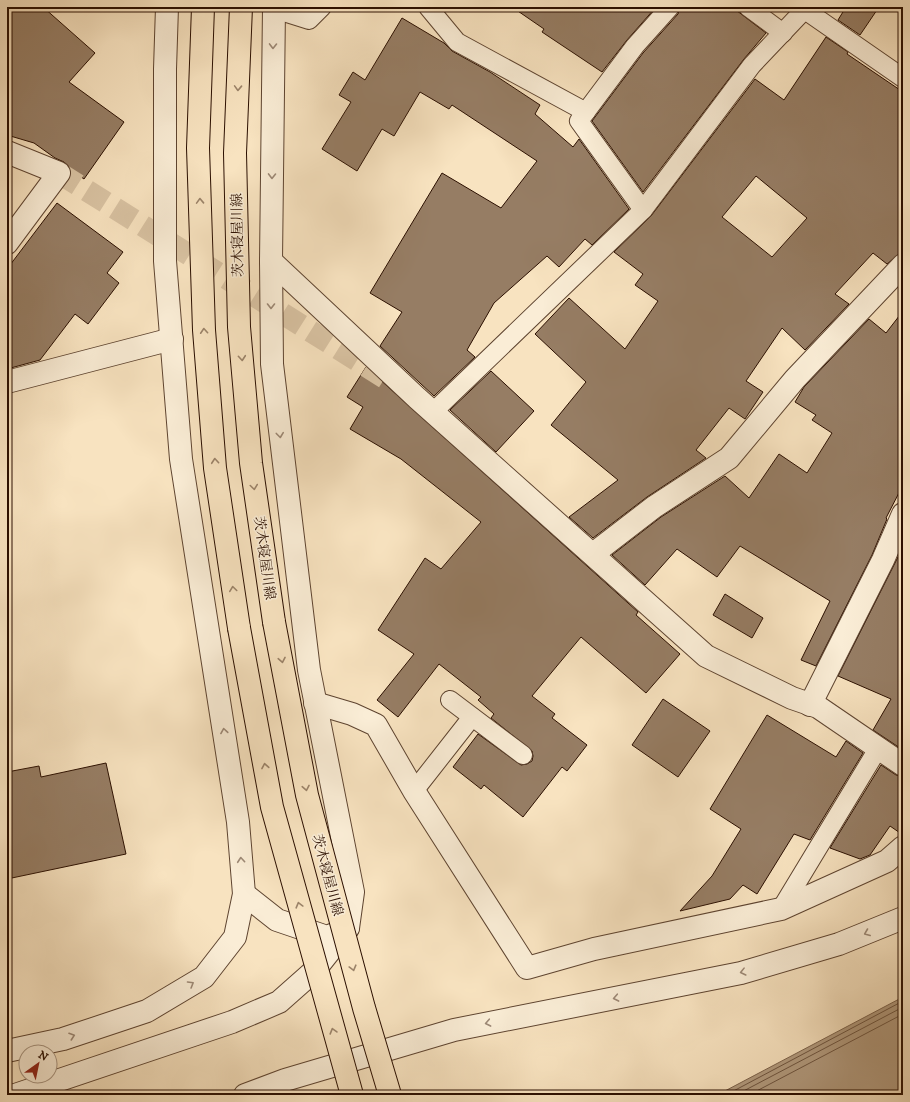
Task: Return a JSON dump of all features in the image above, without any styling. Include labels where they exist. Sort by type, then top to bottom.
[{"type":"main road","points":[[203,7],[198,148],[204,330],[216,468],[239,628],[272,806],[352,1095]]},
{"type":"main road","name":"茨木寝屋川線","points":[[241,7],[235,153],[239,327],[251,462],[274,622],[307,795],[364,1008],[390,1095]]},
{"type":"street","points":[[7,1051],[63,1039],[147,1010],[204,977],[235,937],[244,894],[238,822],[181,459],[165,261],[165,69],[167,7]]},
{"type":"street","points":[[15,1095],[232,1022],[279,1002],[314,971],[348,928],[353,892],[309,670],[272,364],[271,262],[274,8]]},
{"type":"street","points":[[7,152],[59,173],[7,243]]},
{"type":"street","points":[[271,262],[433,412],[706,656],[792,698],[818,707],[879,747],[903,765]]},
{"type":"street","points":[[593,554],[654,507],[729,458],[795,379],[903,265]]},
{"type":"street","points":[[7,382],[172,339]]},
{"type":"street","points":[[810,705],[883,560],[903,514]]},
{"type":"street","points":[[316,702],[352,714],[376,725],[414,791],[527,968],[594,949],[781,909],[887,861],[903,847]]},
{"type":"street","points":[[244,894],[277,920],[327,936],[348,928]]},
{"type":"street","points":[[245,1095],[285,1080],[454,1030],[742,973],[839,944],[903,918]]},
{"type":"lane","points":[[274,8],[309,20],[322,7]]},
{"type":"lane","points":[[428,7],[456,42],[586,112]]},
{"type":"lane","points":[[643,210],[579,121],[635,46],[670,7]]},
{"type":"lane","points":[[748,7],[783,33]]},
{"type":"lane","points":[[433,412],[643,210],[752,65],[806,8],[903,78]]},
{"type":"lane","points":[[450,700],[523,755]]},
{"type":"lane","points":[[414,791],[472,717]]},
{"type":"lane","points":[[781,909],[879,747]]},
{"type":"water","points":[[903,997],[903,1095],[715,1095],[723,1092]]},
{"type":"building","points":[[7,7],[43,7],[95,53],[69,82],[124,122],[84,179],[70,169],[64,162],[55,158],[34,143],[7,135]]},
{"type":"building","points":[[512,7],[656,7],[627,40],[602,72],[542,32],[544,29]]},
{"type":"building","points":[[680,7],[732,7],[766,33],[744,59],[643,192],[592,121],[643,53],[678,14]]},
{"type":"building","points":[[846,7],[879,7],[860,35],[838,20]]},
{"type":"building","points":[[402,18],[444,43],[452,51],[490,72],[540,105],[535,114],[573,147],[579,139],[629,209],[592,245],[585,239],[559,267],[547,256],[494,303],[467,350],[475,357],[434,396],[380,346],[402,312],[370,293],[442,173],[501,208],[537,161],[452,105],[449,109],[420,92],[394,136],[382,129],[357,171],[322,149],[351,102],[339,95],[353,72],[365,80]]},
{"type":"building","points":[[826,37],[848,52],[847,54],[903,92],[903,251],[887,264],[873,253],[835,294],[849,304],[805,350],[782,328],[746,381],[763,392],[745,419],[729,408],[696,450],[706,458],[647,497],[593,538],[569,517],[618,480],[551,425],[586,382],[535,334],[569,298],[625,349],[658,301],[635,285],[643,274],[614,252],[651,216],[755,79],[784,100]],"holes":[[[756,176],[807,218],[772,257],[722,217]]]},
{"type":"building","points":[[57,203],[123,252],[107,273],[119,283],[88,324],[75,314],[40,360],[7,369],[7,269]]},
{"type":"building","points":[[903,311],[903,485],[886,518],[887,519],[872,555],[816,666],[801,660],[830,601],[740,546],[717,577],[677,549],[645,585],[612,555],[661,517],[725,476],[749,498],[779,454],[807,473],[832,433],[812,420],[816,415],[795,402],[804,387],[869,319],[886,333]]},
{"type":"building","points":[[366,367],[638,612],[636,615],[680,654],[646,693],[581,637],[532,696],[555,714],[552,718],[587,745],[567,771],[562,767],[523,817],[484,785],[481,789],[453,767],[478,734],[521,765],[532,761],[532,751],[491,718],[494,714],[478,700],[481,697],[439,664],[398,717],[377,700],[414,654],[378,630],[425,558],[441,569],[481,522],[401,459],[350,429],[363,407],[347,397]]},
{"type":"building","points":[[491,371],[534,411],[496,452],[450,410]]},
{"type":"building","points":[[900,553],[903,555],[903,750],[873,730],[891,699],[838,676]]},
{"type":"building","points":[[725,594],[763,618],[752,638],[713,615]]},
{"type":"building","points":[[663,699],[710,731],[678,777],[632,745]]},
{"type":"building","points":[[767,715],[836,757],[846,741],[863,753],[810,840],[794,834],[757,894],[743,885],[730,899],[680,911],[712,876],[741,829],[710,809]]},
{"type":"building","points":[[106,763],[126,854],[7,879],[7,772],[39,766],[41,777]]},
{"type":"building","points":[[881,765],[896,775],[903,777],[903,835],[890,826],[870,855],[860,859],[830,848]]},
{"type":"tunnel","points":[[59,173],[393,383]]}]
